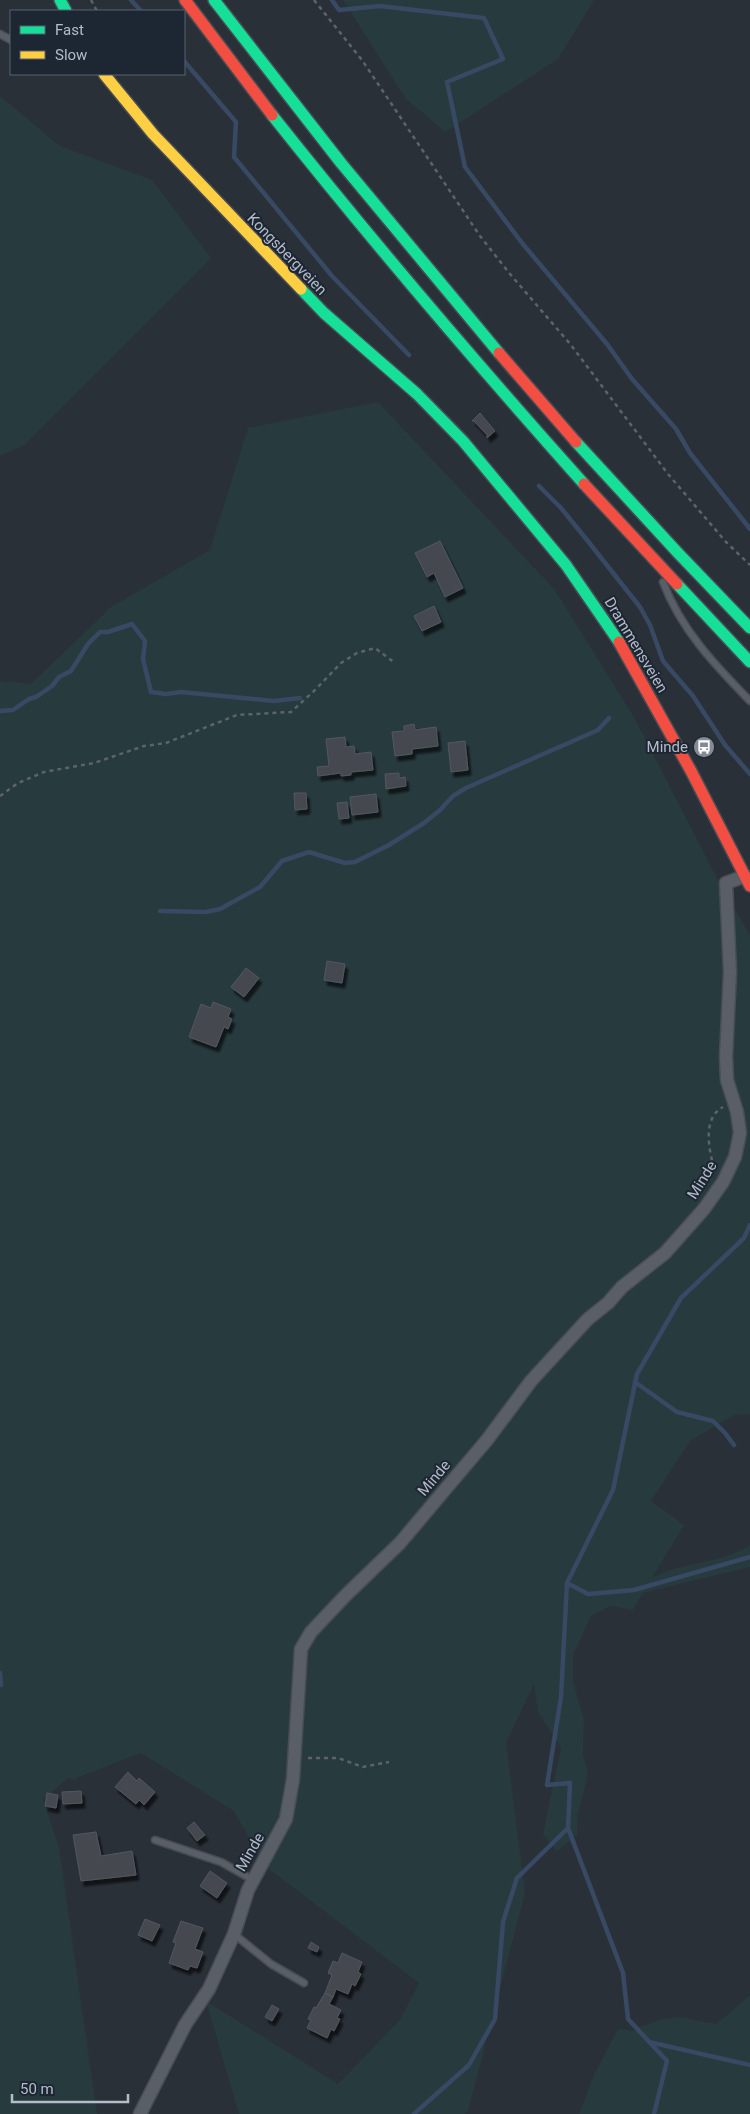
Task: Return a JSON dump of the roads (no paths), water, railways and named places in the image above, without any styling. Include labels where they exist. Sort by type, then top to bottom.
[{"type":"main road","points":[[185,0],[295,143],[404,277],[542,438],[750,662]]},
{"type":"main road","points":[[214,0],[304,116],[470,319],[585,450],[750,628]]},
{"type":"main road","name":"Kongsbergveien","points":[[105,75],[153,134],[324,313],[416,394],[463,441]]},
{"type":"main road","name":"Drammensveien","points":[[463,441],[566,565],[625,651],[691,772],[747,881]]},
{"type":"street","name":"Minde","points":[[140,2114],[185,2026],[209,1990],[234,1934],[253,1880],[286,1819],[294,1758],[301,1649],[311,1632],[400,1543],[487,1440],[530,1381],[588,1320],[622,1288],[665,1253],[704,1209],[723,1182],[735,1157],[740,1132],[727,1072],[730,972],[726,883],[747,881]]},
{"type":"lane","points":[[656,562],[670,602],[689,632],[716,666],[750,701]]},
{"type":"lane","points":[[155,1840],[221,1862],[253,1880]]},
{"type":"lane","points":[[234,1934],[271,1964],[304,1983]]},
{"type":"waterway","points":[[131,0],[140,10]]},
{"type":"waterway","points":[[332,0],[339,10],[380,6],[484,18],[503,59],[447,82],[465,167],[522,243],[607,344],[632,379],[676,429],[690,453],[750,529]]},
{"type":"waterway","points":[[185,62],[236,122],[234,157],[332,276],[409,355]]},
{"type":"waterway","points":[[539,486],[561,508],[640,607],[650,625],[663,661],[693,696],[725,745],[750,774]]},
{"type":"waterway","points":[[0,711],[13,710],[29,699],[36,697],[52,686],[59,677],[71,671],[88,644],[100,632],[108,632],[132,624],[145,641],[143,659],[151,692],[166,694],[181,692],[274,701],[300,698]]},
{"type":"waterway","points":[[160,911],[206,912],[220,909],[260,887],[282,861],[309,852],[345,863],[355,862],[389,845],[424,823],[453,796],[466,788],[598,730],[609,718]]},
{"type":"waterway","points":[[414,2114],[469,2065],[495,2019],[503,1922],[517,1878],[568,1828],[570,1783],[547,1785],[561,1697],[567,1583],[613,1490],[637,1374],[681,1298],[744,1238],[750,1225]]},
{"type":"waterway","points":[[635,1382],[677,1412],[713,1421],[734,1445]]},
{"type":"waterway","points":[[567,1583],[588,1594],[634,1590],[750,1557]]},
{"type":"waterway","points":[[0,1673],[1,1685]]},
{"type":"waterway","points":[[568,1828],[623,1973],[628,2019],[667,2061],[654,2114]]},
{"type":"waterway","points":[[649,2042],[750,2065]]},
{"type":"place","name":"Minde","points":[[704,747]]}]
